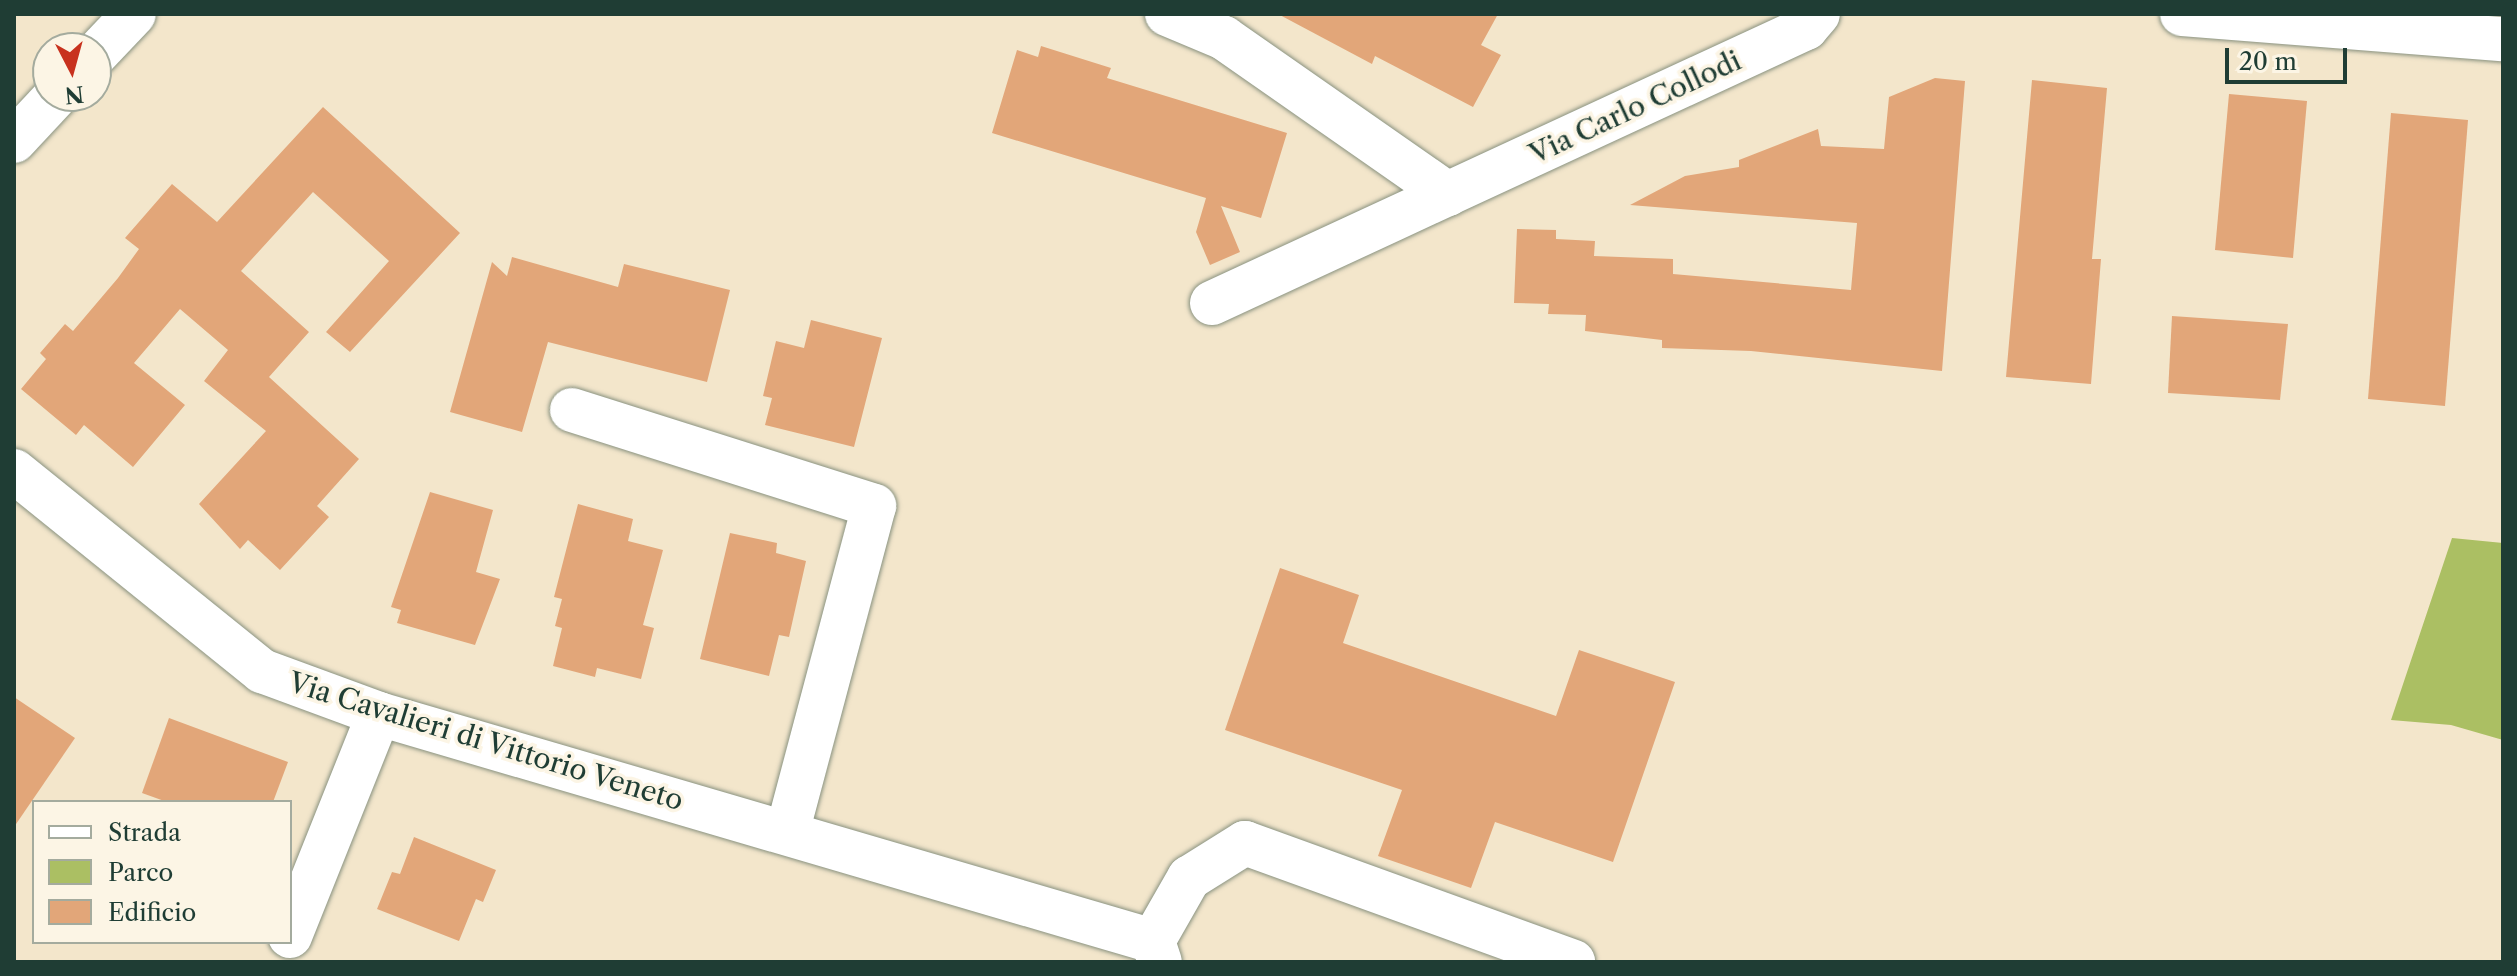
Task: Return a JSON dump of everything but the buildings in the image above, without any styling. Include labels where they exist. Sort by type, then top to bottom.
[{"type":"street","points":[[1167,14],[1224,38],[1448,194]]},
{"type":"street","name":"Via Carlo Collodi","points":[[1212,303],[1806,28],[1818,14]]},
{"type":"street","points":[[2182,14],[2503,39]]},
{"type":"street","points":[[112,34],[128,15]]},
{"type":"street","points":[[572,410],[874,506],[787,832]]},
{"type":"street","name":"Via Cavalieri di Vittorio Veneto","points":[[14,471],[262,671],[379,714],[787,832],[1157,951]]},
{"type":"street","points":[[292,931],[379,714]]},
{"type":"street","points":[[1157,951],[1189,878],[1245,843],[1573,962]]},
{"type":"green space","points":[[2452,538],[2503,543],[2503,740],[2451,725],[2391,720]]}]
